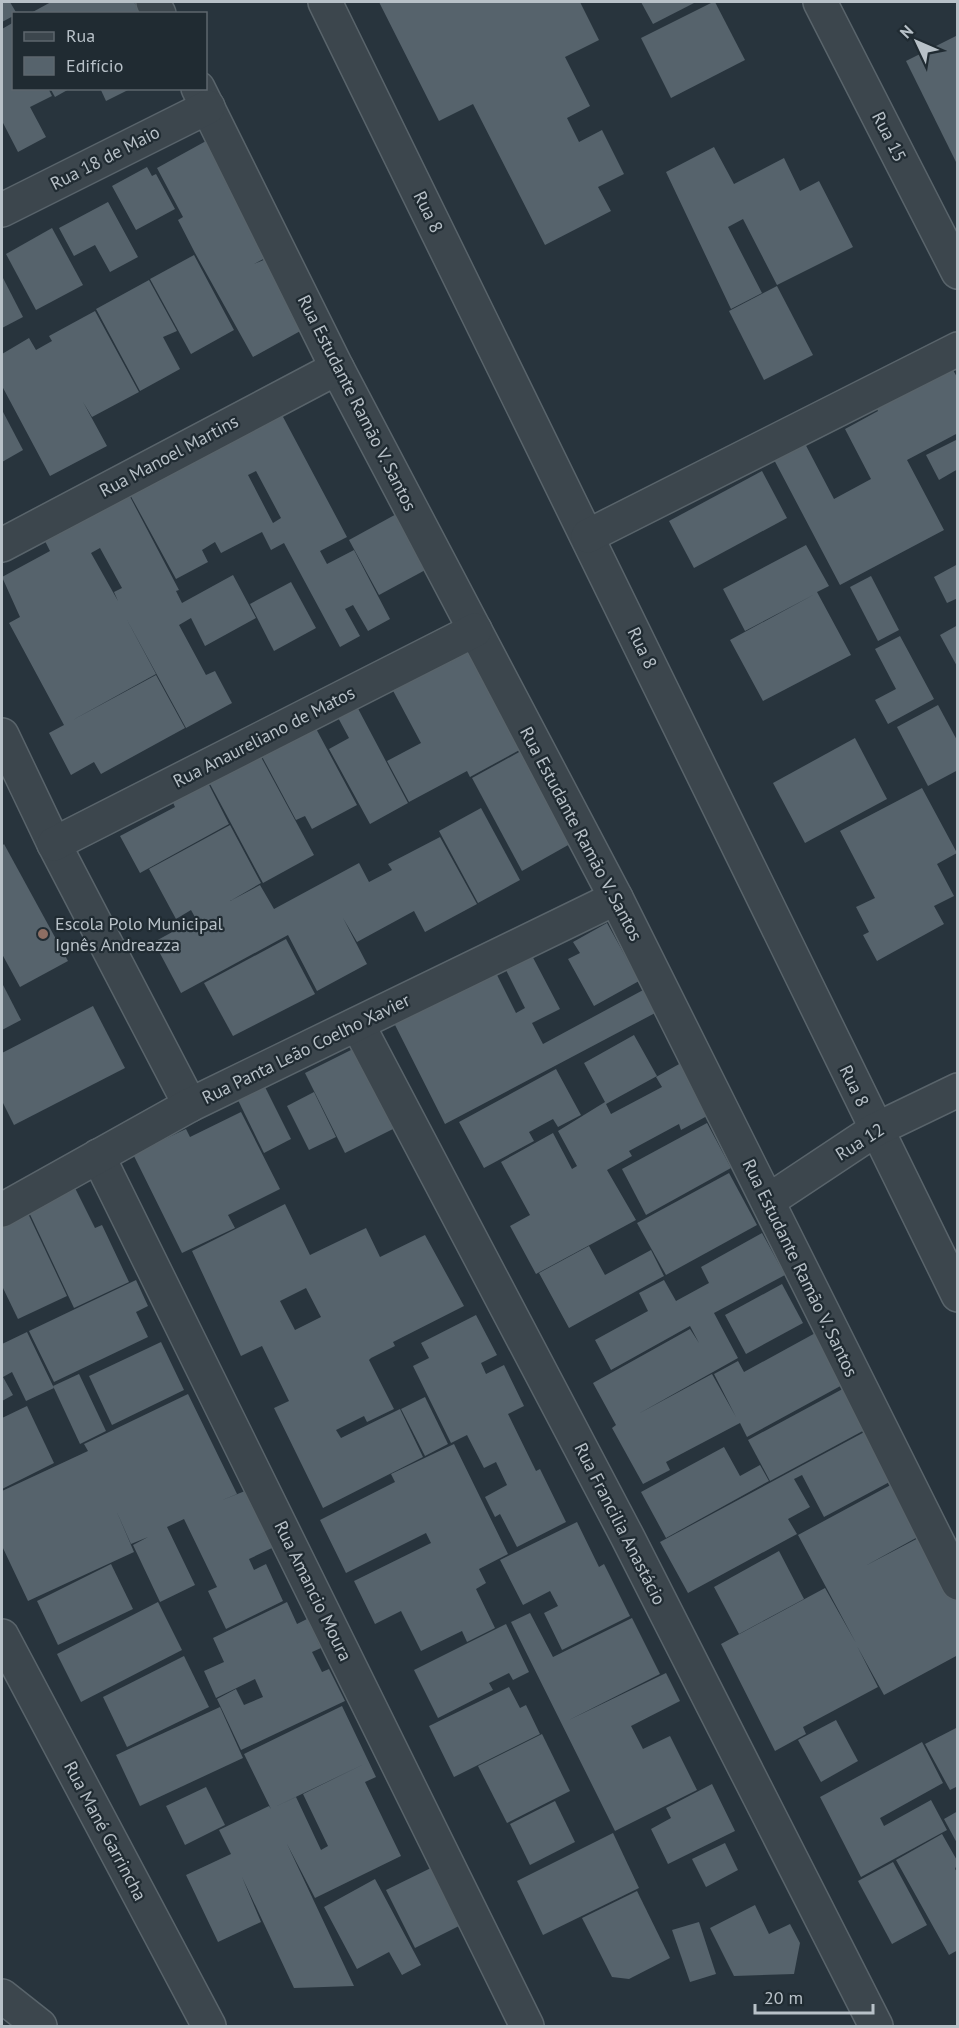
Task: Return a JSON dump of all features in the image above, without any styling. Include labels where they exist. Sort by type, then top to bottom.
[{"type":"street","name":"Rua 8","points":[[326,2],[957,1295]]},
{"type":"street","name":"Rua 15","points":[[820,2],[957,272]]},
{"type":"street","name":"Rua 18 de Maio","points":[[2,210],[203,98]]},
{"type":"street","name":"Rua Estudante Ramão V. Santos","points":[[203,98],[336,368],[616,898],[957,1583]]},
{"type":"street","points":[[588,536],[957,349]]},
{"type":"street","name":"Rua Manoel Martins","points":[[2,545],[336,368]]},
{"type":"street","name":"Rua Anaureliano de Matos","points":[[54,844],[475,630]]},
{"type":"street","points":[[2,735],[54,844],[190,1105]]},
{"type":"street","name":"Rua Panta Leão Coelho Xavier","points":[[2,1210],[190,1105],[616,898]]},
{"type":"street","name":"Rua Francilia Anastácio","points":[[358,1025],[632,1547],[876,2026]]},
{"type":"street","name":"Rua 12","points":[[768,1202],[876,1130],[957,1090]]},
{"type":"street","name":"Rua Amancio Moura","points":[[98,1156],[527,2026]]},
{"type":"street","name":"Rua Mané Garrincha","points":[[2,1636],[209,2026]]},
{"type":"street","points":[[2,1996],[40,2026]]},
{"type":"building","points":[[2,2],[10,2],[16,12],[12,12],[12,17],[2,22]]},
{"type":"building","points":[[51,2],[134,2],[140,12],[33,12]]},
{"type":"building","points":[[379,2],[580,2],[599,40],[565,57],[590,106],[567,118],[579,142],[602,130],[624,174],[598,187],[611,211],[545,245],[473,104],[439,121]]},
{"type":"building","points":[[641,2],[696,2],[653,24]]},
{"type":"building","points":[[713,2],[745,60],[671,98],[641,38]]},
{"type":"building","points":[[12,23],[12,90],[49,90],[52,96],[30,107],[46,137],[18,152],[2,121],[2,29]]},
{"type":"building","points":[[958,35],[958,166],[906,61]]},
{"type":"building","points":[[51,90],[67,90],[55,97]]},
{"type":"building","points":[[101,90],[128,90],[106,101]]},
{"type":"building","points":[[206,141],[267,257],[254,264],[266,259],[304,329],[253,357],[178,220],[183,217],[157,168]]},
{"type":"building","points":[[714,147],[734,184],[784,158],[800,191],[819,181],[853,247],[777,285],[743,219],[728,227],[762,293],[731,309],[666,172]]},
{"type":"building","points":[[147,167],[152,176],[156,174],[175,209],[136,230],[112,186]]},
{"type":"building","points":[[108,202],[138,257],[110,272],[95,245],[74,256],[59,228]]},
{"type":"building","points":[[52,228],[83,285],[36,310],[6,254]]},
{"type":"building","points":[[194,255],[234,330],[191,354],[150,279]]},
{"type":"building","points":[[2,276],[23,317],[2,328]]},
{"type":"building","points":[[149,280],[177,331],[163,337],[180,369],[140,391],[96,309]]},
{"type":"building","points":[[777,286],[813,355],[764,380],[729,311]]},
{"type":"building","points":[[95,311],[139,392],[92,417],[83,402],[107,446],[50,476],[2,386],[2,354],[29,338],[36,350],[52,341],[49,336]]},
{"type":"building","points":[[947,359],[958,379],[958,433],[907,460],[944,530],[840,585],[771,454],[802,438],[834,499],[871,479],[845,429],[878,411],[872,399]]},
{"type":"building","points":[[2,410],[23,450],[2,462]]},
{"type":"building","points":[[282,415],[347,537],[320,551],[327,564],[354,550],[390,619],[368,631],[353,605],[345,609],[360,636],[340,647],[284,543],[271,550],[262,532],[221,553],[215,542],[202,550],[208,562],[176,579],[128,491],[226,434],[231,443]],"holes":[[[256,471],[281,518],[273,523],[248,475]]]},
{"type":"building","points":[[958,439],[958,469],[939,480],[926,455]]},
{"type":"building","points":[[762,471],[787,518],[694,568],[669,521]]},
{"type":"building","points":[[127,491],[179,590],[176,591],[182,603],[233,575],[256,618],[205,646],[191,618],[179,625],[206,675],[215,671],[232,703],[186,728],[126,618],[156,674],[71,721],[156,675],[185,728],[101,774],[94,762],[71,775],[49,733],[64,725],[9,623],[20,617],[2,577],[50,551],[43,537]],"holes":[[[100,548],[122,588],[114,592],[118,601],[91,553]]]},
{"type":"building","points":[[400,512],[429,568],[379,595],[349,540]]},
{"type":"building","points":[[806,545],[829,586],[817,592],[851,655],[763,701],[730,640],[815,594],[745,631],[723,589]]},
{"type":"building","points":[[958,564],[958,598],[947,603],[934,577]]},
{"type":"building","points":[[871,576],[899,630],[878,641],[850,587]]},
{"type":"building","points":[[291,582],[316,628],[274,651],[250,604]]},
{"type":"building","points":[[958,625],[958,668],[940,635]]},
{"type":"building","points":[[900,636],[934,699],[888,724],[875,700],[896,689],[875,649]]},
{"type":"building","points":[[470,643],[525,747],[470,777],[467,771],[409,802],[387,761],[421,743],[390,685]]},
{"type":"building","points":[[354,701],[408,803],[370,824],[329,749],[349,738],[335,712]]},
{"type":"building","points":[[938,705],[958,742],[958,770],[928,786],[897,727]]},
{"type":"building","points":[[313,723],[357,805],[312,829],[305,816],[296,820],[259,751]]},
{"type":"building","points":[[855,738],[887,799],[805,843],[773,783]]},
{"type":"building","points":[[521,751],[570,844],[522,871],[472,778]]},
{"type":"building","points":[[261,757],[314,855],[263,883],[210,784]]},
{"type":"building","points":[[206,779],[229,824],[140,873],[120,836],[175,807],[171,798]]},
{"type":"building","points":[[922,788],[957,853],[937,864],[954,896],[934,906],[944,924],[877,961],[863,935],[869,932],[856,907],[875,898],[840,831]]},
{"type":"building","points":[[481,808],[520,880],[478,903],[439,831]]},
{"type":"building","points":[[230,825],[261,883],[230,901],[260,885],[274,909],[359,863],[369,882],[392,870],[388,864],[440,837],[477,904],[425,932],[414,911],[357,942],[343,918],[367,964],[317,991],[288,935],[181,993],[154,942],[196,919],[191,910],[176,919],[149,869]]},
{"type":"building","points":[[4,844],[68,961],[20,987],[2,954],[2,846]]},
{"type":"building","points":[[607,923],[639,981],[594,1006],[568,959],[580,953],[573,942]]},
{"type":"building","points":[[286,939],[315,994],[233,1036],[204,983]]},
{"type":"building","points":[[529,950],[560,1009],[532,1023],[543,1044],[645,989],[657,1012],[445,1124],[393,1021],[494,969],[516,1013],[525,1008],[503,964]]},
{"type":"building","points":[[2,983],[21,1020],[2,1030]]},
{"type":"building","points":[[93,1006],[125,1068],[14,1125],[2,1101],[2,1053]]},
{"type":"building","points":[[634,1035],[657,1076],[606,1104],[611,1114],[662,1087],[656,1077],[681,1063],[709,1115],[681,1130],[679,1124],[629,1151],[632,1156],[607,1170],[636,1220],[536,1274],[510,1226],[530,1215],[501,1162],[553,1133],[572,1169],[577,1166],[558,1131],[605,1102],[584,1063]]},
{"type":"building","points":[[353,1049],[393,1129],[345,1153],[305,1073]]},
{"type":"building","points":[[556,1069],[581,1115],[558,1127],[553,1119],[529,1132],[534,1141],[484,1168],[459,1122]]},
{"type":"building","points":[[263,1083],[291,1139],[264,1153],[236,1096]]},
{"type":"building","points":[[314,1092],[336,1137],[309,1150],[287,1106]]},
{"type":"building","points":[[241,1112],[280,1189],[228,1215],[235,1228],[182,1253],[133,1154],[186,1129],[190,1137]]},
{"type":"building","points":[[707,1123],[731,1168],[646,1215],[622,1169]]},
{"type":"building","points":[[729,1173],[757,1225],[666,1275],[637,1223]]},
{"type":"building","points":[[74,1186],[95,1228],[102,1225],[129,1282],[74,1308],[27,1208]]},
{"type":"building","points":[[285,1204],[310,1255],[366,1228],[380,1257],[425,1235],[464,1306],[393,1342],[395,1346],[371,1358],[369,1360],[394,1409],[367,1422],[364,1416],[336,1430],[341,1438],[400,1409],[423,1457],[323,1508],[274,1408],[289,1401],[262,1346],[241,1356],[192,1251]],"holes":[[[306,1288],[321,1317],[295,1330],[280,1301]]]},
{"type":"building","points":[[25,1207],[67,1296],[18,1319],[2,1286],[2,1218]]},
{"type":"building","points":[[762,1233],[785,1275],[714,1313],[738,1358],[638,1414],[712,1374],[736,1417],[714,1374],[738,1361],[744,1372],[819,1331],[846,1383],[747,1437],[740,1423],[666,1462],[670,1470],[643,1484],[612,1428],[616,1425],[593,1383],[690,1329],[699,1343],[690,1326],[611,1370],[595,1340],[648,1311],[639,1293],[664,1280],[676,1301],[709,1283],[701,1267]]},
{"type":"building","points":[[589,1246],[605,1275],[651,1250],[664,1276],[569,1328],[539,1273]]},
{"type":"building","points":[[136,1280],[148,1306],[136,1312],[148,1337],[54,1382],[29,1331]]},
{"type":"building","points":[[782,1284],[803,1323],[746,1354],[725,1315]]},
{"type":"building","points":[[476,1315],[497,1355],[481,1363],[486,1374],[504,1365],[524,1406],[508,1414],[536,1471],[540,1469],[566,1522],[517,1547],[500,1514],[495,1517],[485,1497],[507,1485],[496,1462],[484,1468],[467,1435],[451,1443],[413,1366],[429,1358],[421,1343]]},
{"type":"building","points":[[27,1332],[54,1388],[26,1401],[12,1372],[3,1377],[13,1395],[2,1401],[2,1344]]},
{"type":"building","points":[[161,1342],[184,1390],[112,1425],[89,1376]]},
{"type":"building","points":[[79,1374],[106,1431],[80,1444],[53,1386]]},
{"type":"building","points":[[850,1385],[872,1426],[770,1481],[748,1440]]},
{"type":"building","points":[[188,1394],[237,1494],[220,1501],[245,1491],[272,1548],[249,1559],[254,1570],[266,1564],[283,1601],[226,1629],[208,1591],[217,1587],[184,1519],[167,1527],[195,1585],[160,1602],[133,1545],[148,1537],[131,1544],[116,1510],[134,1552],[28,1601],[2,1546],[2,1491],[88,1451],[84,1444]]},
{"type":"building","points":[[425,1397],[448,1444],[425,1456],[401,1409]]},
{"type":"building","points":[[27,1406],[54,1463],[2,1489],[2,1418]]},
{"type":"building","points":[[870,1429],[897,1478],[824,1517],[802,1475],[794,1479],[810,1507],[788,1519],[797,1534],[688,1593],[660,1542]]},
{"type":"building","points":[[454,1444],[508,1554],[479,1569],[486,1583],[476,1589],[495,1628],[467,1642],[462,1631],[421,1651],[401,1611],[375,1624],[354,1581],[431,1543],[426,1533],[346,1573],[320,1520],[395,1482],[391,1474]]},
{"type":"building","points":[[724,1447],[740,1476],[760,1465],[769,1481],[666,1538],[641,1492]]},
{"type":"building","points":[[898,1481],[925,1533],[865,1566],[926,1534],[958,1599],[958,1655],[884,1695],[857,1646],[878,1687],[803,1727],[806,1734],[775,1751],[721,1644],[825,1588],[856,1643],[798,1535]]},
{"type":"building","points":[[577,1522],[599,1567],[604,1564],[630,1616],[562,1650],[544,1613],[558,1606],[550,1591],[523,1605],[500,1560]]},
{"type":"building","points":[[779,1551],[804,1599],[739,1634],[714,1587]]},
{"type":"building","points":[[111,1564],[133,1609],[58,1645],[37,1601]]},
{"type":"building","points":[[158,1602],[182,1650],[81,1702],[57,1654]]},
{"type":"building","points":[[287,1602],[297,1624],[307,1619],[321,1648],[312,1652],[322,1672],[329,1669],[345,1701],[241,1750],[217,1699],[236,1689],[244,1705],[263,1697],[255,1679],[216,1698],[204,1671],[224,1662],[213,1638]]},
{"type":"building","points":[[530,1613],[553,1657],[632,1618],[660,1674],[569,1720],[666,1673],[680,1701],[631,1726],[643,1749],[670,1736],[697,1790],[615,1831],[511,1622]]},
{"type":"building","points":[[506,1624],[529,1672],[513,1680],[509,1673],[489,1683],[493,1690],[438,1718],[414,1670]]},
{"type":"building","points":[[184,1656],[209,1707],[127,1747],[103,1697]]},
{"type":"building","points":[[509,1687],[520,1708],[526,1705],[540,1734],[454,1777],[429,1726]]},
{"type":"building","points":[[342,1706],[376,1777],[365,1782],[401,1856],[315,1898],[287,1844],[354,1986],[294,1988],[242,1877],[261,1922],[218,1942],[186,1875],[231,1854],[219,1830],[269,1806],[271,1809],[244,1754]],"holes":[[[364,1764],[303,1794],[328,1846],[321,1850],[296,1797],[275,1807]]]},
{"type":"building","points":[[220,1707],[243,1758],[140,1806],[116,1755]]},
{"type":"building","points":[[836,1720],[858,1761],[821,1782],[798,1740]]},
{"type":"building","points":[[958,1727],[958,1786],[950,1790],[925,1744]]},
{"type":"building","points":[[542,1734],[570,1791],[507,1823],[478,1766]]},
{"type":"building","points":[[922,1742],[943,1783],[880,1818],[884,1826],[931,1800],[947,1830],[861,1877],[820,1797]]},
{"type":"building","points":[[712,1784],[735,1831],[668,1864],[651,1829],[671,1818],[666,1808]]},
{"type":"building","points":[[206,1787],[225,1825],[185,1845],[166,1806]]},
{"type":"building","points":[[555,1801],[575,1842],[530,1865],[510,1824]]},
{"type":"building","points":[[958,1811],[958,1845],[944,1819]]},
{"type":"building","points":[[613,1833],[639,1888],[543,1935],[517,1881]]},
{"type":"building","points":[[942,1834],[958,1862],[955,1869],[958,1873],[958,1950],[949,1955],[896,1860]]},
{"type":"building","points":[[725,1843],[738,1870],[706,1887],[692,1859]]},
{"type":"building","points":[[893,1862],[927,1925],[892,1944],[858,1881]]},
{"type":"building","points":[[437,1865],[465,1923],[415,1948],[386,1890]]},
{"type":"building","points":[[375,1879],[421,1965],[402,1975],[389,1952],[357,1969],[324,1907]]},
{"type":"building","points":[[637,1891],[670,1958],[629,1979],[612,1977],[582,1918]]},
{"type":"building","points":[[755,1905],[769,1934],[790,1924],[800,1943],[794,1974],[734,1976],[710,1928]]},
{"type":"building","points":[[699,1922],[716,1974],[690,1982],[672,1930]]},
{"type":"place","name":"Escola Polo Municipal Ignês Andreazza","points":[[43,934]]}]
